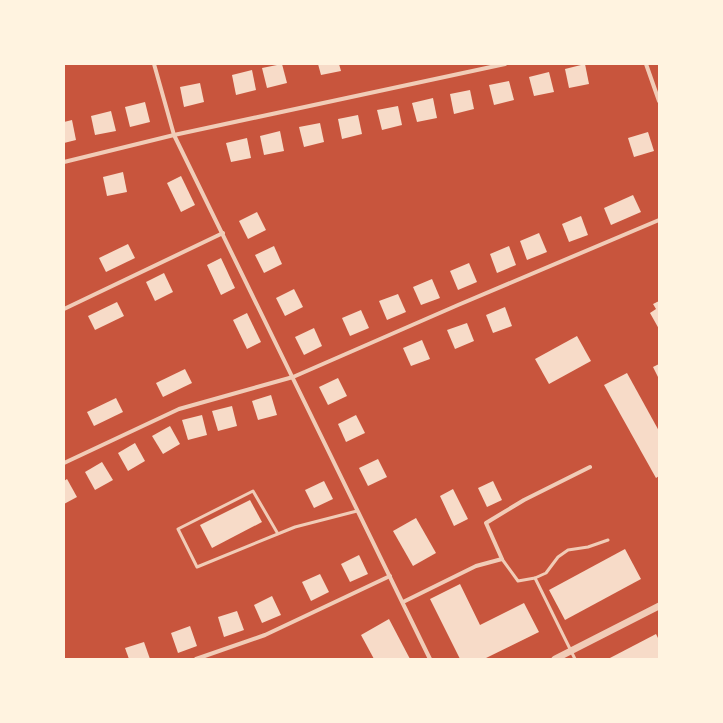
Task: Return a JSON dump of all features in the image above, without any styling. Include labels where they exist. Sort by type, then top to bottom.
[{"type":"street","points":[[154,64],[174,135],[430,659]]},
{"type":"street","points":[[64,162],[174,135],[505,64]]},
{"type":"street","points":[[646,64],[659,101]]},
{"type":"street","points":[[64,463],[179,409],[293,377],[659,220]]},
{"type":"street","points":[[64,309],[223,233]]},
{"type":"street","points":[[403,602],[476,566],[502,559],[486,523],[524,500],[590,467]]},
{"type":"street","points":[[196,659],[265,635],[390,576]]},
{"type":"street","points":[[555,659],[659,606]]},
{"type":"lane","points":[[278,534],[253,491],[178,529],[197,567],[295,528],[357,511]]},
{"type":"lane","points":[[502,559],[518,581],[535,578],[546,574],[558,557],[568,550],[588,547],[608,540]]},
{"type":"lane","points":[[535,578],[575,659]]},
{"type":"building","points":[[282,64],[287,83],[267,88],[262,68]]},
{"type":"building","points":[[318,64],[339,64],[341,71],[321,75]]},
{"type":"building","points":[[585,64],[589,84],[569,88],[565,69]]},
{"type":"building","points":[[252,70],[256,90],[236,95],[232,75]]},
{"type":"building","points":[[549,72],[554,92],[534,96],[529,77]]},
{"type":"building","points":[[509,81],[514,100],[494,105],[489,85]]},
{"type":"building","points":[[200,83],[204,102],[184,107],[180,87]]},
{"type":"building","points":[[470,90],[474,109],[454,114],[450,94]]},
{"type":"building","points":[[433,98],[437,118],[417,122],[412,103]]},
{"type":"building","points":[[145,102],[150,122],[130,127],[125,107]]},
{"type":"building","points":[[398,106],[402,125],[382,130],[377,110]]},
{"type":"building","points":[[111,111],[116,131],[95,135],[91,116]]},
{"type":"building","points":[[358,115],[362,134],[342,139],[338,119]]},
{"type":"building","points":[[72,120],[76,140],[64,143],[64,122]]},
{"type":"building","points":[[320,123],[324,142],[304,147],[299,127]]},
{"type":"building","points":[[280,131],[284,151],[264,155],[260,136]]},
{"type":"building","points":[[648,132],[654,151],[634,157],[628,138]]},
{"type":"building","points":[[247,138],[251,158],[231,162],[226,143]]},
{"type":"building","points":[[123,172],[127,192],[107,196],[103,177]]},
{"type":"building","points":[[181,176],[195,205],[181,212],[167,183]]},
{"type":"building","points":[[633,195],[641,212],[611,225],[604,208]]},
{"type":"building","points":[[257,212],[266,230],[248,239],[239,221]]},
{"type":"building","points":[[581,216],[588,235],[569,242],[562,224]]},
{"type":"building","points":[[539,233],[547,252],[527,260],[520,241]]},
{"type":"building","points":[[128,244],[135,258],[106,272],[99,258]]},
{"type":"building","points":[[274,246],[282,264],[264,273],[255,255]]},
{"type":"building","points":[[509,246],[516,265],[497,273],[490,254]]},
{"type":"building","points":[[221,258],[235,288],[221,295],[207,265]]},
{"type":"building","points":[[469,263],[477,282],[458,290],[450,271]]},
{"type":"building","points":[[164,273],[173,292],[155,301],[146,282]]},
{"type":"building","points":[[432,279],[440,298],[421,305],[413,287]]},
{"type":"building","points":[[294,289],[303,307],[285,316],[276,298]]},
{"type":"building","points":[[398,294],[406,312],[387,320],[379,301]]},
{"type":"building","points":[[659,301],[659,329],[650,313],[656,309],[653,304]]},
{"type":"building","points":[[117,302],[124,316],[95,330],[88,316]]},
{"type":"building","points":[[505,307],[512,326],[493,333],[486,315]]},
{"type":"building","points":[[361,310],[369,328],[350,336],[342,318]]},
{"type":"building","points":[[247,313],[261,342],[247,349],[233,320]]},
{"type":"building","points":[[467,323],[474,341],[455,349],[447,330]]},
{"type":"building","points":[[314,328],[322,346],[304,355],[295,337]]},
{"type":"building","points":[[577,336],[591,361],[549,384],[535,359]]},
{"type":"building","points":[[422,340],[430,359],[411,366],[403,348]]},
{"type":"building","points":[[659,364],[659,379],[653,367]]},
{"type":"building","points":[[185,369],[192,383],[163,397],[156,383]]},
{"type":"building","points":[[627,373],[659,431],[659,476],[656,478],[604,385]]},
{"type":"building","points":[[338,378],[347,396],[328,405],[319,387]]},
{"type":"building","points":[[271,395],[277,415],[258,420],[252,401]]},
{"type":"building","points":[[116,398],[123,412],[94,426],[87,412]]},
{"type":"building","points":[[232,406],[237,426],[218,431],[212,411]]},
{"type":"building","points":[[202,415],[207,435],[188,440],[182,420]]},
{"type":"building","points":[[356,415],[365,433],[346,442],[338,424]]},
{"type":"building","points":[[170,426],[180,444],[163,454],[152,436]]},
{"type":"building","points":[[135,443],[145,461],[128,471],[118,453]]},
{"type":"building","points":[[378,459],[387,477],[368,486],[359,468]]},
{"type":"building","points":[[102,462],[113,480],[95,490],[85,472]]},
{"type":"building","points":[[67,479],[77,497],[64,504],[64,481]]},
{"type":"building","points":[[324,481],[333,499],[314,508],[305,490]]},
{"type":"building","points":[[493,481],[502,500],[487,507],[478,488]]},
{"type":"building","points":[[453,489],[468,519],[454,526],[440,496]]},
{"type":"building","points":[[250,500],[262,522],[212,548],[200,525]]},
{"type":"building","points":[[416,518],[436,553],[413,566],[393,531]]},
{"type":"building","points":[[625,549],[641,579],[565,620],[549,590]]},
{"type":"building","points":[[359,555],[368,574],[350,582],[341,564]]},
{"type":"building","points":[[320,574],[329,592],[311,601],[302,582]]},
{"type":"building","points":[[460,584],[480,625],[524,603],[539,632],[484,659],[460,659],[430,599]]},
{"type":"building","points":[[272,596],[281,615],[262,623],[254,605]]},
{"type":"building","points":[[237,611],[244,630],[224,637],[218,617]]},
{"type":"building","points":[[389,619],[410,659],[374,659],[361,635]]},
{"type":"building","points":[[190,626],[197,646],[178,653],[171,633]]},
{"type":"building","points":[[656,634],[659,640],[659,659],[608,659]]},
{"type":"building","points":[[144,642],[150,659],[129,659],[125,648]]}]
